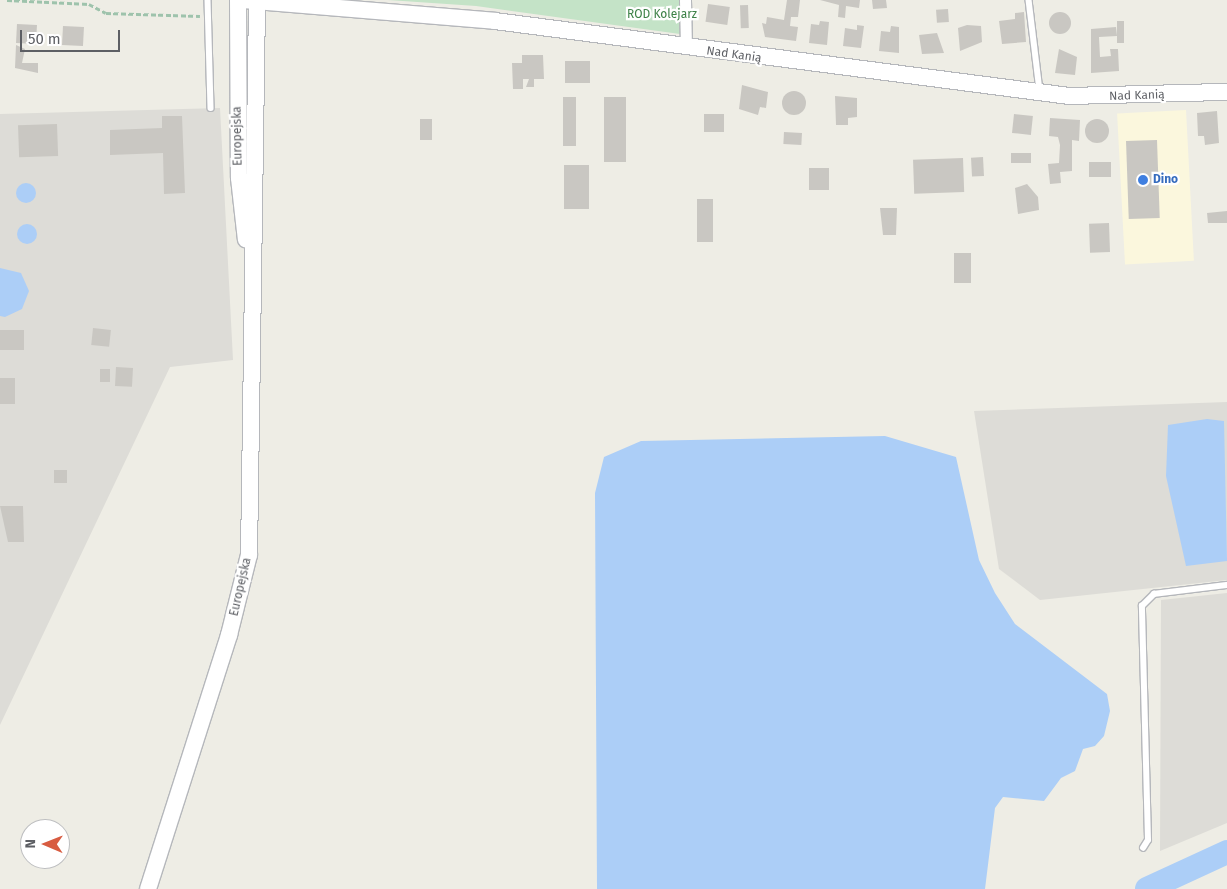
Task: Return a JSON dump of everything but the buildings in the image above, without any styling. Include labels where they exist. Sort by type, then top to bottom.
[{"type":"street","name":"Europejska","points":[[238,0],[239,178],[249,272]]},
{"type":"street","name":"Europejska","points":[[148,889],[229,634],[249,555],[249,272],[255,213],[252,0]]},
{"type":"street","name":"Nad Kanią","points":[[252,0],[495,21],[686,48],[1040,93],[1118,97],[1227,92]]},
{"type":"street","points":[[685,0],[686,48]]},
{"type":"lane","points":[[208,0],[211,108]]},
{"type":"lane","points":[[1029,0],[1040,93]]},
{"type":"lane","points":[[1143,848],[1148,840],[1142,606],[1154,594],[1227,585]]},
{"type":"path","points":[[7,0],[89,4],[106,13],[209,16]]},
{"type":"shaded area","points":[[220,108],[233,360],[170,367],[0,725],[0,114]]},
{"type":"shaded area","points":[[1186,110],[1194,261],[1125,264],[1117,114]]},
{"type":"shaded area","points":[[1227,402],[1227,580],[1040,600],[999,569],[974,411]]},
{"type":"shaded area","points":[[1227,593],[1227,823],[1160,851],[1161,600]]},
{"type":"green space","name":"ROD Kolejarz","points":[[388,0],[679,0],[680,34],[476,6]]},
{"type":"water","points":[[26,183],[33,186],[36,193],[33,200],[26,203],[19,200],[16,193],[19,186]]},
{"type":"water","points":[[27,224],[34,227],[37,234],[34,241],[27,244],[20,241],[17,234],[20,227]]},
{"type":"water","points":[[0,268],[21,273],[29,291],[22,309],[5,317],[0,316]]},
{"type":"water","points":[[1207,419],[1224,421],[1227,561],[1186,566],[1166,476],[1168,425]]},
{"type":"water","points":[[885,436],[956,457],[979,560],[995,593],[1015,624],[1107,694],[1110,711],[1104,736],[1095,746],[1083,749],[1075,771],[1061,778],[1044,801],[1003,797],[995,808],[985,889],[597,889],[595,493],[604,457],[641,441]]},
{"type":"waterway","points":[[1147,889],[1227,852]]},
{"type":"place","name":"Dino","points":[[1143,180]]}]
